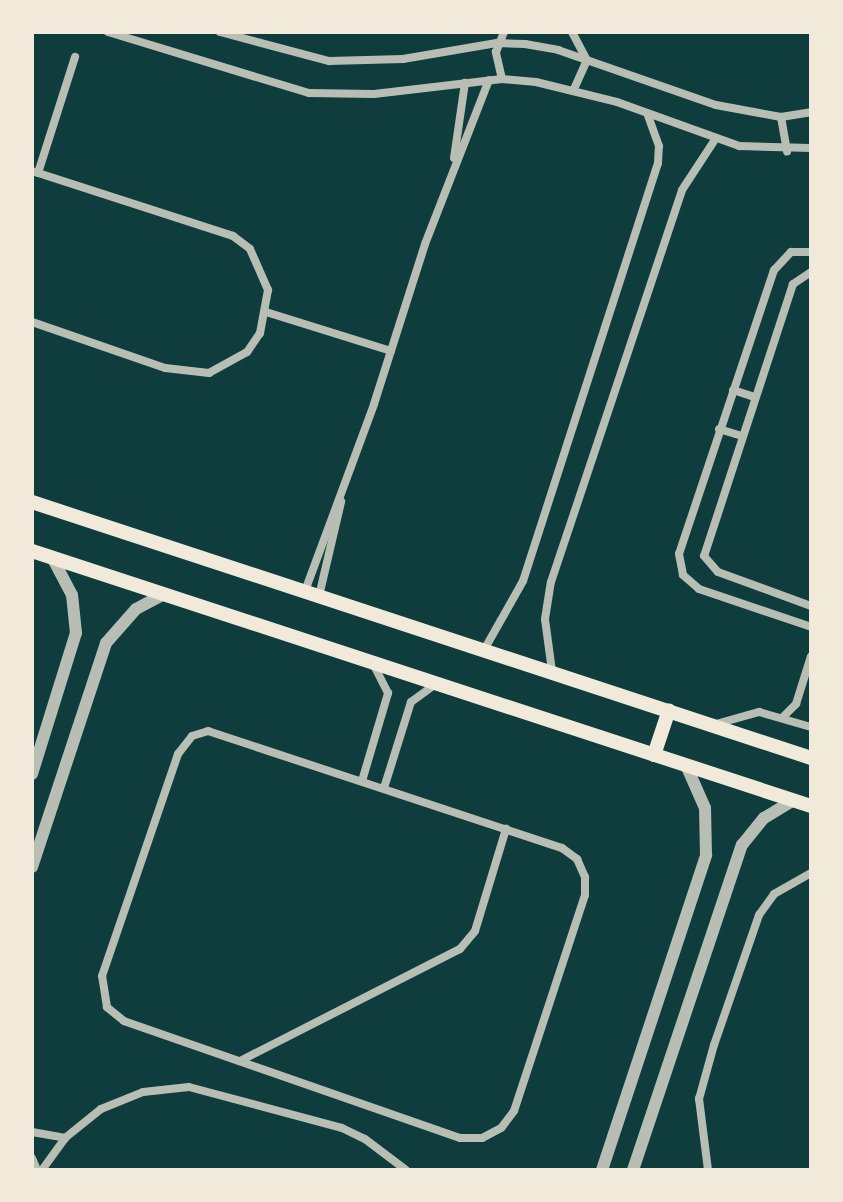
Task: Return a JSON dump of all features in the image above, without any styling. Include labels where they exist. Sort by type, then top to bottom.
[{"type":"main road","points":[[32,502],[811,758]]},
{"type":"main road","points":[[32,551],[811,806]]},
{"type":"main road","points":[[654,755],[669,710]]},
{"type":"street","points":[[108,32],[309,93],[374,94],[502,79],[574,89],[716,138],[787,151],[811,148]]},
{"type":"street","points":[[220,32],[329,61],[403,59],[497,43],[558,50],[716,105],[781,117],[811,112]]},
{"type":"street","points":[[502,79],[497,43],[504,32]]},
{"type":"street","points":[[572,32],[587,60]]},
{"type":"street","points":[[32,322],[165,368],[209,373],[247,352],[266,312],[262,268],[233,236],[35,172],[75,57]]},
{"type":"street","points":[[574,89],[587,60]]},
{"type":"street","points":[[312,593],[342,494],[453,167],[489,80]]},
{"type":"street","points":[[453,167],[465,83]]},
{"type":"street","points":[[484,650],[523,581],[658,163],[659,146],[648,115]]},
{"type":"street","points":[[781,117],[787,151]]},
{"type":"street","points":[[552,671],[545,619],[551,582],[682,190],[716,138]]},
{"type":"street","points":[[811,252],[791,252],[778,263],[679,554],[683,575],[699,589],[811,627]]},
{"type":"street","points":[[811,272],[793,284],[704,549],[707,563],[718,572],[811,606]]},
{"type":"street","points":[[266,312],[391,351]]},
{"type":"street","points":[[733,390],[755,397]]},
{"type":"street","points":[[719,429],[742,436]]},
{"type":"street","points":[[312,593],[342,494]]},
{"type":"street","points":[[32,774],[76,633],[72,595],[53,559]]},
{"type":"street","points":[[32,867],[106,643],[136,609],[162,595]]},
{"type":"street","points":[[782,718],[796,704],[811,656]]},
{"type":"street","points":[[362,781],[388,693],[371,662]]},
{"type":"street","points":[[384,788],[411,702],[436,684]]},
{"type":"street","points":[[714,725],[759,712],[811,727]]},
{"type":"street","points":[[216,732],[362,781],[570,853],[582,867],[586,886],[514,1111],[501,1128],[482,1138],[460,1138],[124,1021],[103,997],[102,976],[180,748],[192,736],[216,732]]},
{"type":"street","points":[[602,1170],[706,855],[705,808],[686,765]]},
{"type":"street","points":[[633,1170],[742,845],[764,818],[794,800]]},
{"type":"street","points":[[240,1061],[466,944],[478,923],[506,829]]},
{"type":"street","points":[[708,1170],[699,1099],[759,915],[774,894],[811,873]]},
{"type":"street","points":[[32,1158],[40,1170],[65,1138],[121,1099],[189,1087],[342,1128],[365,1139],[406,1170]]},
{"type":"street","points":[[32,1132],[65,1138]]}]
